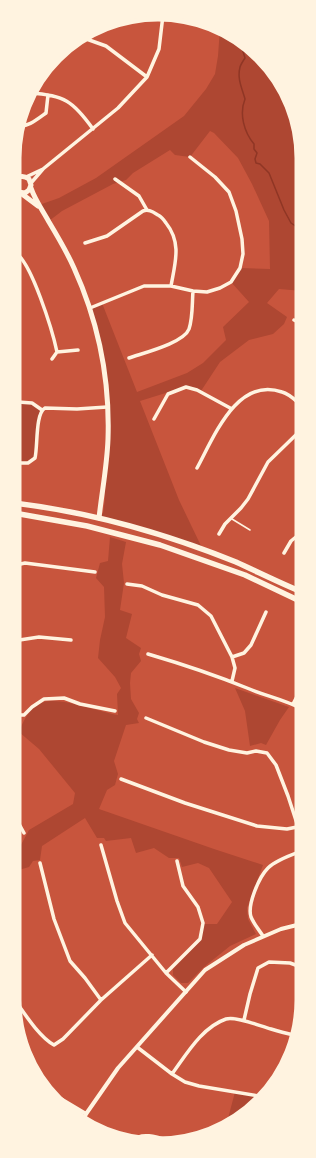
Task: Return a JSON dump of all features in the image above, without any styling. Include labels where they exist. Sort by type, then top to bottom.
[{"type":"main road","points":[[19,174],[31,185],[40,208],[65,249],[79,280],[90,308],[103,364],[108,438],[106,460],[99,518],[88,526]]},
{"type":"main road","points":[[19,178],[24,177]]},
{"type":"main road","points":[[21,193],[27,192],[31,185]]},
{"type":"main road","points":[[21,193],[40,208]]},
{"type":"main road","points":[[19,504],[62,509],[153,533],[254,570],[297,590]]},
{"type":"main road","points":[[19,514],[107,530],[165,546],[228,568],[264,583],[297,600]]},
{"type":"main road","points":[[99,518],[107,530]]},
{"type":"street","points":[[31,185],[43,169],[93,129],[122,103],[147,77],[159,49],[162,19]]},
{"type":"street","points":[[86,39],[106,46],[147,77]]},
{"type":"street","points":[[35,94],[48,95],[71,103],[85,117],[93,129]]},
{"type":"street","points":[[23,125],[38,119],[46,112],[48,95]]},
{"type":"street","points":[[90,308],[144,286],[171,286],[207,292],[220,288],[231,282],[240,268],[244,254],[239,225],[229,192],[215,177],[190,157]]},
{"type":"street","points":[[24,177],[43,169]]},
{"type":"street","points":[[116,179],[139,196],[147,210],[161,217],[172,231],[177,244],[171,286]]},
{"type":"street","points":[[85,243],[106,236],[143,211],[147,210]]},
{"type":"street","points":[[19,256],[34,282],[57,352]]},
{"type":"street","points":[[128,358],[157,349],[184,336],[189,330],[194,291]]},
{"type":"street","points":[[52,359],[57,352],[78,350]]},
{"type":"street","points":[[154,419],[168,394],[186,387],[197,390],[232,409]]},
{"type":"street","points":[[196,468],[226,417],[248,394],[264,389],[272,390],[283,392],[297,402]]},
{"type":"street","points":[[19,402],[32,403],[42,410]]},
{"type":"street","points":[[42,410],[45,408],[77,409],[107,407]]},
{"type":"street","points":[[19,463],[28,463],[35,458],[42,410]]},
{"type":"street","points":[[219,534],[225,524],[248,499],[268,462],[297,434]]},
{"type":"street","points":[[284,553],[291,541],[297,536]]},
{"type":"street","points":[[19,564],[25,563],[95,572]]},
{"type":"street","points":[[127,584],[142,586],[198,605],[211,616],[232,657],[235,668],[232,681]]},
{"type":"street","points":[[232,657],[244,653],[251,645],[266,612]]},
{"type":"street","points":[[19,640],[39,637],[71,640]]},
{"type":"street","points":[[148,654],[232,681],[248,689],[297,706]]},
{"type":"street","points":[[293,704],[297,696]]},
{"type":"street","points":[[19,715],[24,715],[32,707],[44,699],[64,698],[80,704],[115,711]]},
{"type":"street","points":[[146,718],[204,742],[229,750],[247,753],[256,751],[267,753],[276,765],[297,819]]},
{"type":"street","points":[[121,779],[185,803],[257,826],[287,829],[297,827]]},
{"type":"street","points":[[19,824],[24,833]]},
{"type":"street","points":[[101,845],[125,923],[166,973],[186,992]]},
{"type":"street","points":[[263,936],[251,918],[249,909],[256,887],[268,868],[286,857],[297,853]]},
{"type":"street","points":[[166,973],[200,939],[203,922],[198,908],[183,886],[177,861]]},
{"type":"street","points":[[40,863],[54,919],[70,961],[101,1000]]},
{"type":"street","points":[[84,1118],[118,1068],[205,970],[244,945],[263,936],[297,925]]},
{"type":"street","points":[[19,1005],[48,1042],[54,1044],[63,1040],[101,1000],[152,955]]},
{"type":"street","points":[[244,1020],[258,968],[270,962],[290,963],[297,966]]},
{"type":"street","points":[[172,1074],[207,1030],[227,1019],[244,1020],[292,1035]]},
{"type":"street","points":[[137,1047],[185,1082],[199,1086],[259,1096]]},
{"type":"street","points":[[59,1098],[86,1114]]},
{"type":"street","points":[[136,1137],[149,1135],[162,1139]]},
{"type":"lane","points":[[231,518],[250,530]]},
{"type":"shaded area","points":[[220,33],[243,48],[268,73],[283,97],[290,113],[296,140],[297,158],[297,290],[279,289],[267,303],[287,317],[284,324],[273,334],[249,340],[220,362],[201,391],[185,387],[140,401],[179,500],[203,550],[99,518],[103,513],[105,499],[108,438],[103,361],[90,308],[102,303],[137,392],[187,373],[203,363],[226,340],[223,327],[249,302],[231,282],[240,268],[270,269],[269,221],[252,184],[238,158],[214,133],[210,131],[190,157],[175,155],[170,150],[133,173],[126,180],[113,184],[62,211],[49,221],[39,205],[59,198],[96,178],[184,116],[206,89],[215,74]]},
{"type":"shaded area","points":[[19,402],[34,404],[42,410],[36,455],[32,461],[19,462]]},
{"type":"shaded area","points":[[110,537],[126,542],[122,564],[124,583],[120,610],[132,614],[126,638],[141,648],[139,654],[141,661],[131,673],[130,683],[131,699],[139,713],[137,719],[139,723],[126,725],[114,761],[118,774],[115,785],[107,790],[99,809],[263,865],[247,908],[248,919],[256,934],[230,946],[204,967],[188,983],[181,983],[173,975],[173,969],[201,940],[204,924],[217,924],[232,902],[209,868],[198,863],[182,867],[179,858],[169,858],[154,848],[136,853],[131,838],[106,841],[104,838],[97,838],[85,818],[42,846],[40,860],[33,861],[29,867],[19,870],[19,849],[29,830],[73,804],[75,793],[39,749],[19,732],[28,714],[39,704],[52,701],[70,703],[118,715],[117,694],[121,688],[115,677],[98,658],[105,617],[104,587],[96,578],[100,563],[108,561]]},
{"type":"shaded area","points":[[235,688],[289,707],[266,745],[261,743],[250,746],[245,711]]},
{"type":"shaded area","points":[[235,1092],[259,1096],[250,1105],[228,1120]]},
{"type":"waterway","points":[[242,47],[245,58],[241,64],[239,76],[245,99],[242,111],[245,128],[257,153],[255,159],[256,163],[260,164],[269,173],[284,210],[291,223],[297,227]]}]
